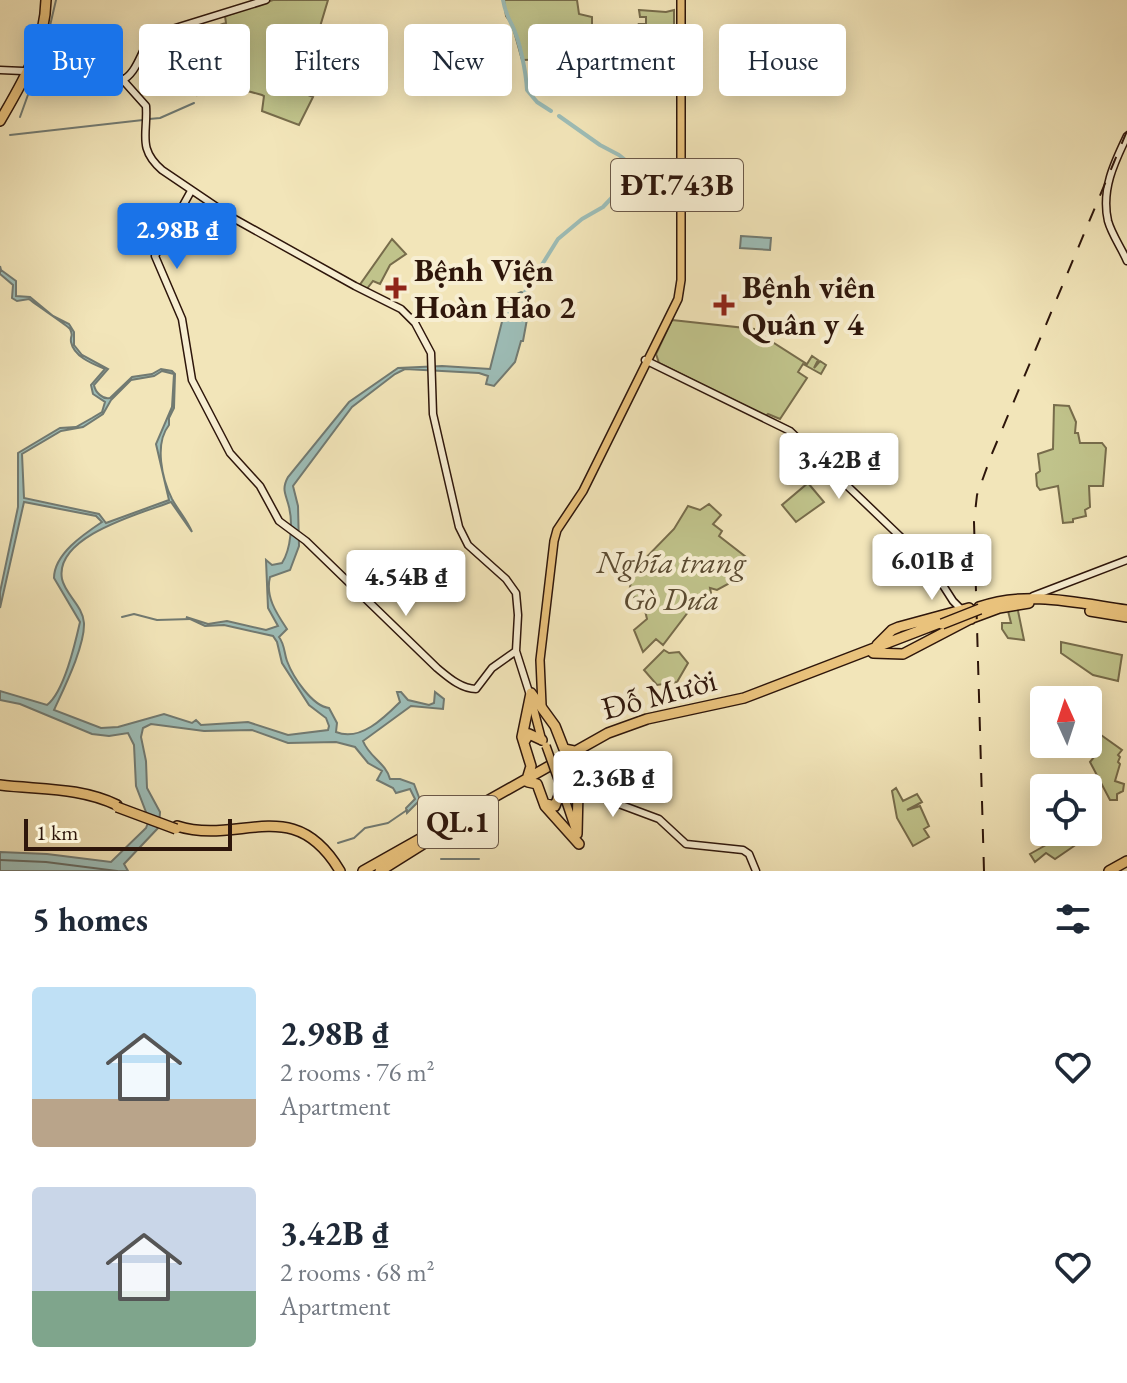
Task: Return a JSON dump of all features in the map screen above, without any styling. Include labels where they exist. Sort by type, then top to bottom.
[{"type":"highway","points":[[43,24],[44,0]]},
{"type":"highway","points":[[0,118],[24,81]]},
{"type":"highway","name":"QL.1","points":[[971,617],[1005,601],[1028,600],[1127,613]]},
{"type":"highway","name":"QL.1","points":[[942,623],[971,617],[1013,602],[1042,600]]},
{"type":"highway","points":[[942,623],[950,609],[949,601]]},
{"type":"highway","points":[[969,608],[971,617],[903,641],[962,610],[969,608]]},
{"type":"highway","name":"Đỗ Mười","points":[[573,754],[627,731],[739,706],[875,653],[942,623]]},
{"type":"highway","points":[[875,653],[901,655],[903,641]]},
{"type":"highway","name":"Đỗ Mười","points":[[372,871],[621,727],[744,698],[903,641]]},
{"type":"highway","name":"Đỗ Mười","points":[[372,871],[614,734],[719,710],[786,687]]},
{"type":"highway","points":[[534,698],[553,725],[564,749],[573,754],[570,765],[578,791],[579,843]]},
{"type":"highway","points":[[534,698],[525,746],[531,766],[528,779],[537,784],[545,806],[579,843]]},
{"type":"highway","points":[[553,725],[562,749],[558,762],[569,768],[578,793],[572,800],[564,794],[551,807],[546,804],[539,784],[542,771],[532,766],[525,746],[531,734],[544,742],[547,728],[553,725]]},
{"type":"highway","name":"Đỗ Mười","points":[[372,871],[542,771]]},
{"type":"highway","points":[[0,786],[74,791],[177,828],[195,831],[281,829],[305,837],[338,870]]},
{"type":"highway","points":[[195,831],[269,826],[290,828],[307,835],[321,846],[338,870]]},
{"type":"highway","points":[[1112,871],[1127,862]]},
{"type":"main road","points":[[264,0],[151,38],[130,76],[123,79],[143,100],[146,112],[144,144],[155,164],[191,191],[355,286],[401,309],[427,342],[437,439],[459,527],[468,545],[506,579],[516,593],[516,651],[534,698],[544,742],[579,843]]},
{"type":"main road","name":"ĐT.743B","points":[[649,365],[652,352],[678,299],[679,0]]},
{"type":"main road","points":[[0,71],[24,73]]},
{"type":"main road","points":[[1127,136],[1110,175],[1107,192],[1108,221],[1127,261]]},
{"type":"main road","points":[[191,191],[155,256],[157,264],[182,319],[196,389],[230,453],[260,486],[275,517],[299,535],[437,668],[463,686],[476,689],[492,668],[516,651]]},
{"type":"main road","name":"ĐT.743B","points":[[534,698],[551,551],[557,530],[583,491],[649,365],[673,301],[678,251]]},
{"type":"main road","points":[[660,338],[649,365],[793,436],[910,548],[962,610]]},
{"type":"main road","points":[[1042,600],[1127,560]]},
{"type":"main road","points":[[932,572],[949,601],[962,610]]},
{"type":"main road","points":[[573,775],[592,794],[659,819],[686,844],[743,850],[750,856],[756,871]]},
{"type":"green space","points":[[273,0],[328,0],[321,24],[266,24],[266,96],[313,97],[299,125],[262,111],[264,96],[250,92],[250,24],[224,24],[225,16]]},
{"type":"green space","points":[[504,0],[577,0],[579,14],[592,17],[592,24],[528,24],[528,60],[522,60],[512,24],[506,16]]},
{"type":"green space","points":[[639,10],[674,10],[674,24],[646,24],[646,17],[640,17]]},
{"type":"green space","points":[[392,239],[406,254],[390,265],[380,284],[373,281],[366,290],[359,286]]},
{"type":"green space","points":[[672,320],[754,329],[754,336],[766,338],[807,364],[812,356],[818,360],[814,368],[820,361],[826,365],[821,374],[803,364],[798,372],[807,378],[780,419],[766,416],[659,363],[656,354]]},
{"type":"green space","points":[[1054,405],[1069,406],[1080,443],[1102,443],[1106,448],[1103,486],[1089,486],[1090,507],[1085,510],[1086,516],[1073,519],[1073,522],[1063,523],[1058,486],[1040,490],[1037,486],[1036,474],[1040,471],[1038,454],[1053,449]]},
{"type":"green space","points":[[808,483],[824,502],[796,522],[782,505]]},
{"type":"green space","name":"Nghĩa trang Gò Dưa","points":[[709,504],[721,515],[713,524],[722,531],[719,536],[746,557],[728,584],[717,590],[710,588],[711,593],[692,607],[663,645],[656,639],[643,652],[634,630],[647,619],[642,598],[628,597],[630,574],[674,529],[688,506],[700,510]]},
{"type":"green space","points":[[1017,606],[1024,640],[1008,638],[1002,629],[1002,623],[1011,623],[1007,607]]},
{"type":"green space","points":[[1061,642],[1122,655],[1118,681],[1093,675],[1061,653]]},
{"type":"green space","points":[[664,650],[679,652],[688,663],[677,682],[657,685],[644,670]]},
{"type":"green space","points":[[1102,736],[1122,750],[1118,755],[1120,764],[1115,781],[1124,784],[1123,791],[1117,794],[1117,800],[1110,800],[1102,785],[1102,774],[1096,774],[1090,762],[1093,758],[1102,758]]},
{"type":"green space","points":[[896,788],[903,801],[917,794],[922,802],[907,810],[920,806],[929,826],[924,829],[929,837],[913,846],[897,818],[892,791]]},
{"type":"green space","points":[[1044,846],[1074,846],[1055,859],[1046,853],[1035,862],[1030,854]]},
{"type":"water","points":[[741,236],[771,238],[770,250],[740,248]]},
{"type":"water","points":[[0,266],[16,281],[16,296],[30,297],[53,316],[29,299],[17,301],[12,298],[13,285],[0,274]]},
{"type":"water","points":[[521,292],[528,294],[530,303],[523,341],[515,362],[494,386],[486,384],[488,376],[479,373],[405,369],[352,407],[293,486],[298,506],[299,546],[290,570],[270,577],[271,598],[287,629],[279,637],[287,661],[310,696],[329,708],[337,723],[336,732],[354,734],[371,727],[400,702],[397,692],[408,700],[429,705],[434,703],[435,692],[444,699],[443,709],[411,706],[363,741],[390,779],[414,784],[420,800],[407,813],[406,808],[415,799],[410,789],[396,793],[393,788],[377,780],[382,771],[368,763],[355,747],[336,742],[288,743],[252,730],[204,731],[151,724],[143,728],[141,737],[147,788],[160,812],[159,827],[124,864],[128,871],[0,871],[0,852],[111,862],[146,828],[149,820],[136,786],[134,745],[128,733],[109,736],[92,734],[20,704],[0,700],[0,691],[47,705],[59,690],[80,622],[54,578],[55,569],[71,546],[102,522],[96,516],[24,502],[0,608],[0,592],[18,507],[18,453],[60,428],[76,427],[102,412],[105,402],[93,394],[91,385],[105,369],[76,352],[71,342],[71,332],[53,316],[69,324],[74,332],[74,345],[82,355],[108,369],[94,385],[102,397],[110,398],[132,377],[152,374],[161,369],[175,374],[174,408],[164,433],[161,462],[168,491],[192,532],[171,502],[103,528],[72,550],[63,564],[62,579],[83,617],[83,632],[73,667],[54,710],[101,728],[118,727],[164,714],[192,723],[196,720],[201,725],[248,722],[288,735],[328,730],[329,726],[326,718],[309,705],[282,663],[273,636],[224,625],[205,626],[186,617],[208,624],[227,621],[266,630],[278,626],[268,608],[266,560],[272,565],[282,563],[287,551],[291,521],[284,489],[288,477],[349,402],[398,368],[442,366],[490,369],[508,298]],"holes":[[[162,371],[174,374],[172,407],[156,444],[169,500],[106,523],[99,514],[24,498],[22,454],[61,431],[83,427],[103,414],[111,400],[131,380],[154,376]]]},
{"type":"waterway","points":[[50,24],[56,0]]},
{"type":"waterway","points":[[503,0],[520,48],[527,90],[537,102],[551,111]]},
{"type":"waterway","points":[[20,117],[28,96]]},
{"type":"waterway","points":[[149,119],[160,118],[194,103]]},
{"type":"waterway","points":[[525,292],[558,239],[603,207],[621,188],[631,170],[629,163],[619,155],[559,116]]},
{"type":"waterway","points":[[10,135],[143,120]]},
{"type":"waterway","points":[[122,617],[134,614],[157,620],[191,619]]},
{"type":"waterway","points":[[338,843],[354,838],[365,828],[388,823],[407,810]]},
{"type":"waterway","points":[[441,859],[479,859]]},
{"type":"railway","points":[[984,871],[974,522],[977,495],[1127,131]]},
{"type":"place","name":"Bệnh Viện Hoàn Hảo 2","points":[[396,288]]},
{"type":"place","name":"Bệnh viên Quân y 4","points":[[724,305]]}]
